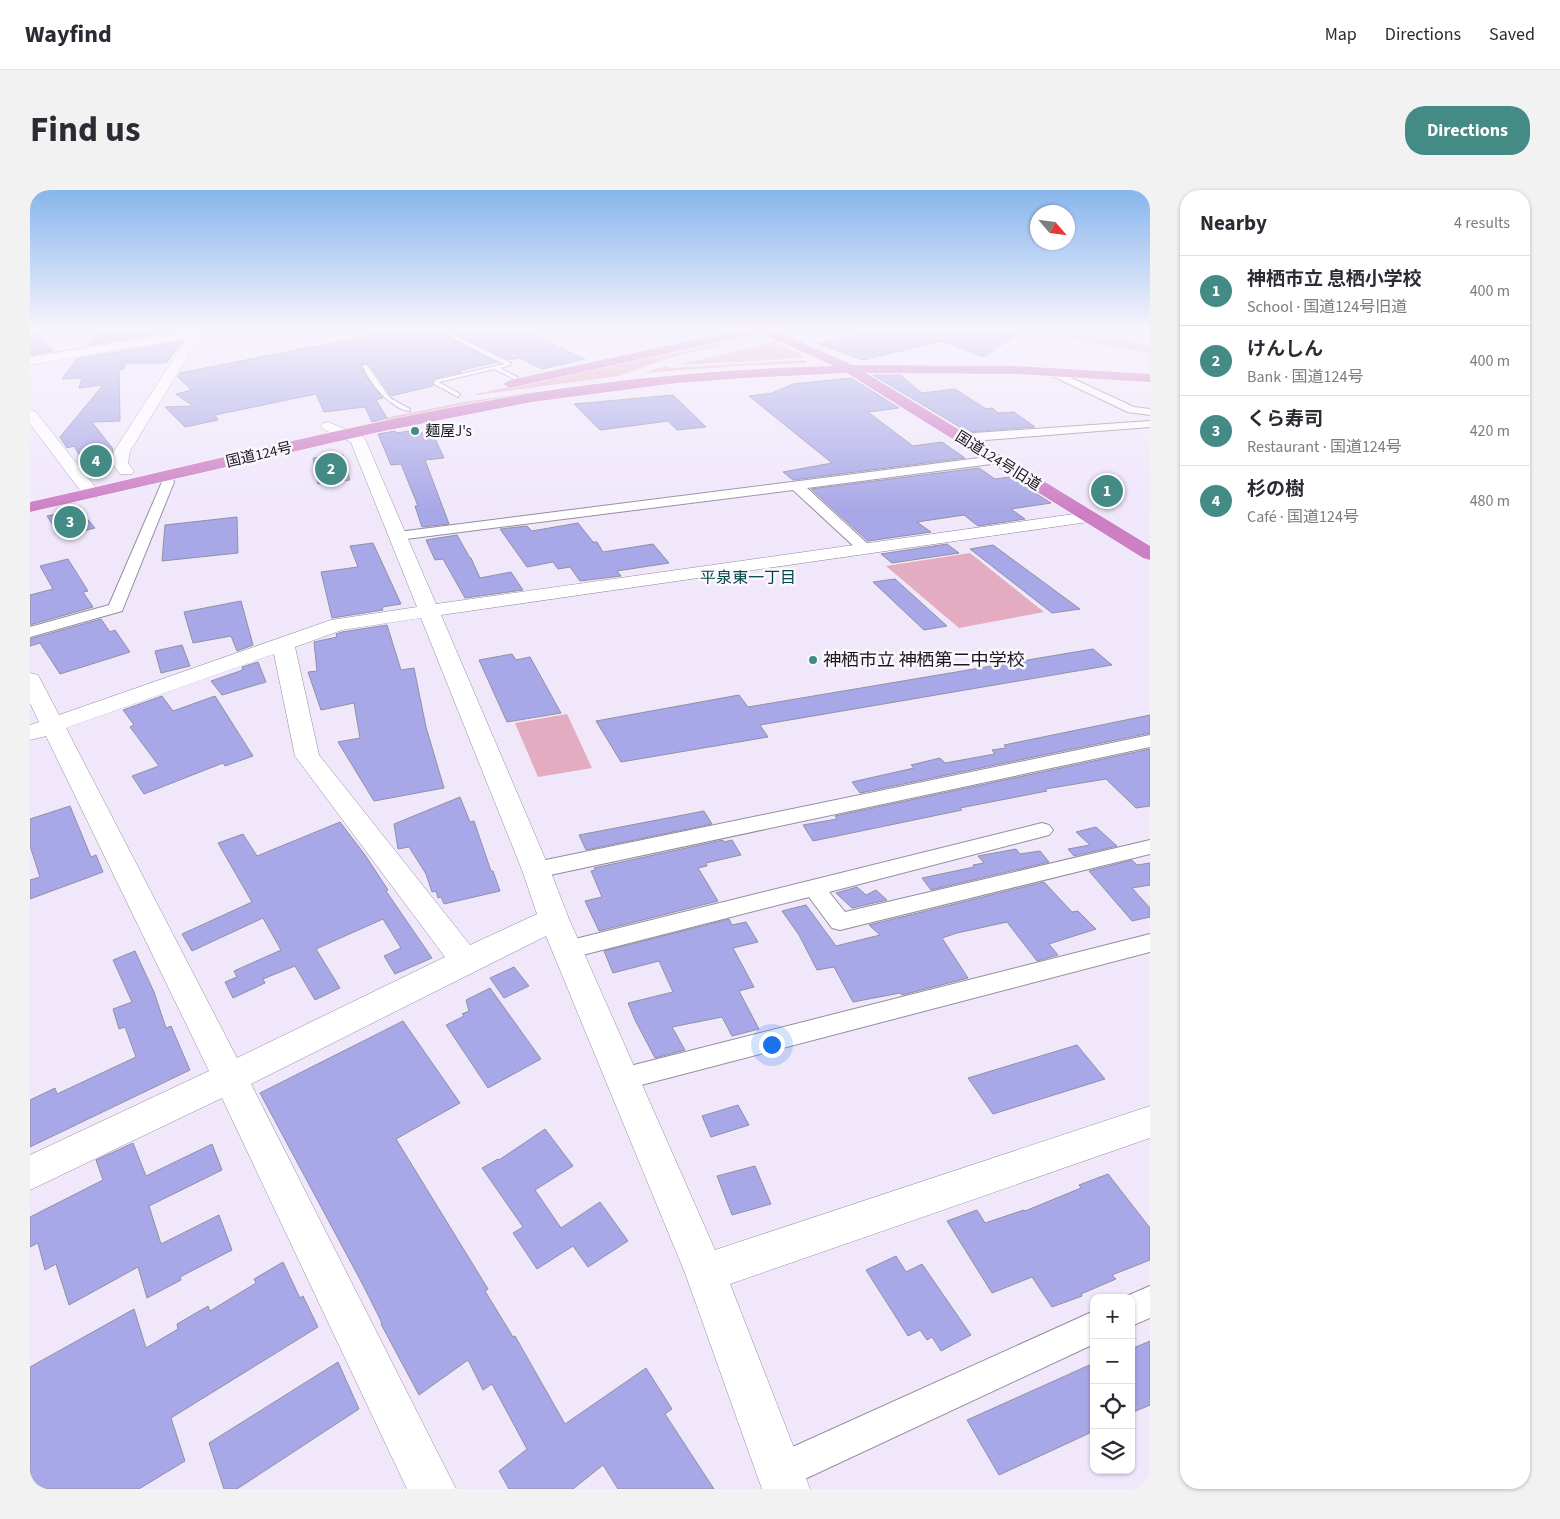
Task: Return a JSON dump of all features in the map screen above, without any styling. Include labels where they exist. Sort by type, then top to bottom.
[{"type":"highway","name":"国道124号","points":[[385,411],[528,391]]},
{"type":"highway","name":"国道124号","points":[[30,507],[126,471],[343,427],[579,391]]},
{"type":"highway","name":"国道124号旧道","points":[[884,391],[1150,554]]},
{"type":"highway","points":[[440,399],[463,394]]},
{"type":"highway","name":"国道124号","points":[[30,492],[86,487],[166,476],[410,407]]},
{"type":"street","points":[[126,471],[120,463],[122,451],[160,391]]},
{"type":"street","points":[[1091,391],[1132,410],[1150,412]]},
{"type":"street","points":[[31,417],[86,487]]},
{"type":"street","points":[[960,438],[1150,424]]},
{"type":"street","points":[[343,427],[357,439],[398,536],[536,870],[554,919],[705,1273],[783,1481],[1090,1330]]},
{"type":"street","points":[[398,536],[996,460]]},
{"type":"street","points":[[30,632],[116,608],[168,482],[166,476]]},
{"type":"street","points":[[796,485],[864,548]]},
{"type":"street","points":[[41,729],[338,624],[1088,517]]},
{"type":"street","points":[[283,643],[307,756],[465,961]]},
{"type":"street","points":[[30,680],[41,729],[230,1078],[432,1489]]},
{"type":"street","points":[[536,870],[1150,741]]},
{"type":"street","points":[[567,950],[1042,830]]},
{"type":"street","points":[[814,888],[840,922],[1150,847]]},
{"type":"street","points":[[30,1173],[230,1078],[465,961],[554,919]]},
{"type":"street","points":[[622,1079],[1150,943]]},
{"type":"street","points":[[705,1273],[1150,1122]]},
{"type":"street","points":[[1135,1308],[1150,1302]]},
{"type":"lane","points":[[382,391],[388,399],[410,407]]},
{"type":"lane","points":[[455,391],[463,394]]},
{"type":"shaded area","points":[[491,391],[510,391],[477,395],[475,394]]},
{"type":"shaded area","points":[[534,392],[537,394],[388,420],[385,418],[465,402]]},
{"type":"shaded area","points":[[970,553],[1044,612],[959,628],[886,566]]},
{"type":"shaded area","points":[[567,714],[592,768],[538,777],[515,723]]},
{"type":"building","points":[[98,391],[119,391],[120,421],[92,422],[113,449],[106,465],[88,470],[74,446],[67,448],[60,437]]},
{"type":"building","points":[[189,391],[377,391],[383,398],[376,400],[387,418],[372,422],[365,407],[324,412],[316,394],[215,415],[218,420],[185,427],[165,407],[193,406],[176,394]]},
{"type":"building","points":[[387,391],[414,391],[391,396]]},
{"type":"building","points":[[778,391],[871,391],[899,408],[868,412],[913,446],[942,442],[965,458],[793,480],[783,472],[832,463],[749,396]]},
{"type":"building","points":[[899,391],[919,391],[922,393],[958,391],[986,409],[992,408],[998,413],[1014,412],[1035,427],[968,432]]},
{"type":"building","points":[[673,395],[706,427],[677,430],[668,421],[600,430],[574,404]]},
{"type":"building","points":[[395,431],[396,433],[409,431],[410,434],[432,432],[444,458],[425,460],[449,524],[422,527],[415,506],[418,506],[401,464],[391,465],[378,434]]},
{"type":"building","points":[[343,455],[350,480],[318,484],[313,458]]},
{"type":"building","points":[[979,468],[995,479],[1010,477],[1051,503],[1011,509],[1025,519],[978,526],[964,515],[917,522],[931,532],[868,541],[811,489]]},
{"type":"building","points":[[79,509],[95,528],[61,537],[47,516]]},
{"type":"building","points":[[237,517],[238,553],[162,561],[165,525]]},
{"type":"building","points":[[578,523],[593,542],[597,542],[603,552],[653,544],[669,563],[617,571],[621,576],[580,581],[570,567],[558,569],[553,562],[527,567],[500,529],[527,526],[532,531]]},
{"type":"building","points":[[457,535],[480,578],[511,572],[523,590],[465,598],[443,559],[435,560],[426,540]]},
{"type":"building","points":[[373,543],[401,604],[382,607],[383,610],[332,618],[321,572],[358,567],[350,546]]},
{"type":"building","points":[[947,544],[959,553],[892,563],[881,554]]},
{"type":"building","points":[[993,545],[1080,609],[1052,613],[970,549]]},
{"type":"building","points":[[68,559],[88,591],[83,592],[93,607],[30,625],[30,595],[53,589],[40,566]]},
{"type":"building","points":[[895,579],[947,626],[924,630],[873,582]]},
{"type":"building","points":[[241,601],[253,645],[237,651],[231,636],[193,643],[184,612]]},
{"type":"building","points":[[101,619],[110,632],[115,630],[130,652],[60,674],[40,643],[30,646],[30,639]]},
{"type":"building","points":[[387,625],[401,670],[414,668],[426,727],[444,788],[374,801],[338,742],[360,738],[354,703],[321,710],[308,672],[317,671],[314,642],[337,637],[336,634],[342,632]]},
{"type":"building","points":[[182,645],[190,666],[161,673],[155,651]]},
{"type":"building","points":[[1093,649],[1112,665],[760,725],[768,737],[621,762],[596,721],[739,695],[748,707]]},
{"type":"building","points":[[512,654],[516,660],[530,657],[561,713],[507,722],[479,660]]},
{"type":"building","points":[[258,662],[266,682],[222,695],[211,681],[240,671],[243,669],[242,667]]},
{"type":"building","points":[[162,696],[173,711],[215,696],[253,756],[225,766],[223,763],[144,794],[132,776],[159,766],[130,727],[134,725],[123,710]]},
{"type":"building","points":[[1150,715],[1150,733],[860,793],[852,782],[914,768],[911,765],[940,758],[945,763],[995,754],[992,750],[1006,748],[1004,745]]},
{"type":"building","points":[[1150,749],[1150,806],[1136,808],[1106,779],[1045,789],[1047,791],[960,808],[962,810],[813,841],[803,825],[837,819],[835,816]]},
{"type":"building","points":[[460,797],[470,822],[474,821],[500,891],[444,904],[441,897],[438,898],[436,891],[432,892],[426,874],[409,847],[398,849],[394,824]]},
{"type":"building","points":[[70,806],[91,857],[96,855],[103,872],[30,899],[30,880],[40,877],[30,846],[30,819]]},
{"type":"building","points":[[704,811],[712,824],[586,850],[579,835]]},
{"type":"building","points":[[340,822],[365,855],[388,890],[386,891],[432,958],[395,974],[384,956],[401,948],[383,919],[316,949],[340,988],[315,1000],[295,966],[263,979],[265,983],[233,998],[225,982],[237,977],[234,971],[281,950],[263,918],[192,951],[182,934],[252,902],[218,843],[243,834],[257,856]]},
{"type":"building","points":[[1096,827],[1117,846],[1074,856],[1068,849],[1090,845],[1076,832]]},
{"type":"building","points":[[723,840],[724,842],[732,840],[741,855],[706,863],[707,866],[698,868],[718,901],[599,931],[585,901],[602,897],[591,871],[595,870],[594,868]]},
{"type":"building","points":[[1016,849],[1020,854],[1040,851],[1049,862],[931,890],[922,878],[974,867],[973,865],[984,863],[978,856]]},
{"type":"building","points":[[1132,860],[1137,865],[1150,863],[1150,885],[1132,888],[1150,908],[1150,917],[1132,921],[1089,871]]},
{"type":"building","points":[[1044,882],[1072,912],[1078,911],[1096,929],[1049,944],[1058,955],[1037,961],[1007,922],[957,933],[942,938],[968,978],[902,995],[900,993],[853,1002],[834,967],[817,970],[799,935],[782,911],[806,905],[836,946],[880,935],[869,925]]},
{"type":"building","points":[[857,887],[866,895],[876,890],[887,900],[852,908],[836,893]]},
{"type":"building","points":[[729,919],[732,925],[746,922],[758,942],[733,948],[754,987],[739,991],[759,1029],[732,1036],[722,1017],[672,1027],[685,1050],[655,1058],[628,1003],[673,992],[659,961],[613,973],[604,951]]},
{"type":"building","points":[[135,951],[154,992],[166,1028],[171,1026],[190,1070],[30,1147],[30,1100],[55,1088],[57,1094],[136,1057],[125,1027],[119,1029],[113,1009],[132,1002],[113,960]]},
{"type":"building","points":[[514,967],[529,986],[504,998],[490,978]]},
{"type":"building","points":[[490,988],[541,1059],[488,1088],[446,1025],[464,1016],[462,1014],[469,1011],[466,1000]]},
{"type":"building","points":[[403,1021],[460,1103],[396,1139],[488,1289],[485,1291],[513,1337],[515,1336],[565,1424],[646,1368],[672,1409],[665,1414],[714,1489],[618,1489],[603,1465],[573,1489],[509,1489],[499,1471],[527,1449],[492,1384],[483,1390],[468,1360],[419,1395],[381,1324],[363,1285],[260,1093]]},
{"type":"building","points":[[1077,1045],[1105,1079],[993,1114],[968,1078]]},
{"type":"building","points":[[738,1105],[749,1125],[711,1137],[702,1116]]},
{"type":"building","points":[[545,1129],[573,1166],[535,1190],[561,1228],[600,1202],[628,1241],[588,1267],[573,1246],[537,1269],[513,1233],[523,1227],[482,1168],[499,1160]]},
{"type":"building","points":[[133,1143],[146,1176],[212,1144],[222,1170],[149,1206],[161,1244],[219,1215],[232,1250],[180,1277],[181,1280],[147,1298],[138,1267],[69,1305],[56,1264],[45,1270],[38,1243],[30,1247],[30,1217],[103,1180],[96,1160]]},
{"type":"building","points":[[755,1166],[771,1204],[732,1215],[717,1176]]},
{"type":"building","points":[[1108,1174],[1150,1228],[1150,1260],[1112,1275],[1116,1279],[1081,1294],[1082,1296],[1052,1307],[1032,1277],[992,1293],[947,1221],[977,1210],[985,1223],[1025,1211],[1081,1188],[1079,1185]]},
{"type":"building","points":[[896,1256],[906,1272],[922,1264],[971,1335],[941,1351],[932,1337],[927,1340],[920,1330],[908,1336],[866,1270]]},
{"type":"building","points":[[283,1262],[300,1298],[303,1296],[318,1327],[171,1418],[185,1461],[139,1489],[30,1489],[30,1367],[134,1309],[146,1348],[178,1329],[177,1324],[208,1306],[210,1311],[256,1283],[254,1279]]},
{"type":"building","points":[[1150,1341],[1150,1405],[1135,1411],[1135,1384],[1135,1347]]},
{"type":"building","points":[[338,1362],[359,1409],[237,1489],[224,1489],[209,1443]]},
{"type":"building","points":[[1090,1365],[1090,1433],[999,1475],[967,1420]]},
{"type":"place","name":"麺屋J's","points":[[415,431]]},
{"type":"place","name":"杉の樹","points":[[96,461]]},
{"type":"place","name":"けんしん","points":[[331,469]]},
{"type":"place","name":"神栖市立 息栖小学校","points":[[1107,491]]},
{"type":"place","name":"くら寿司","points":[[70,522]]},
{"type":"place","name":"神栖市立 神栖第二中学校","points":[[813,660]]},
{"type":"district","name":"平泉東一丁目","points":[[748,578]]}]
